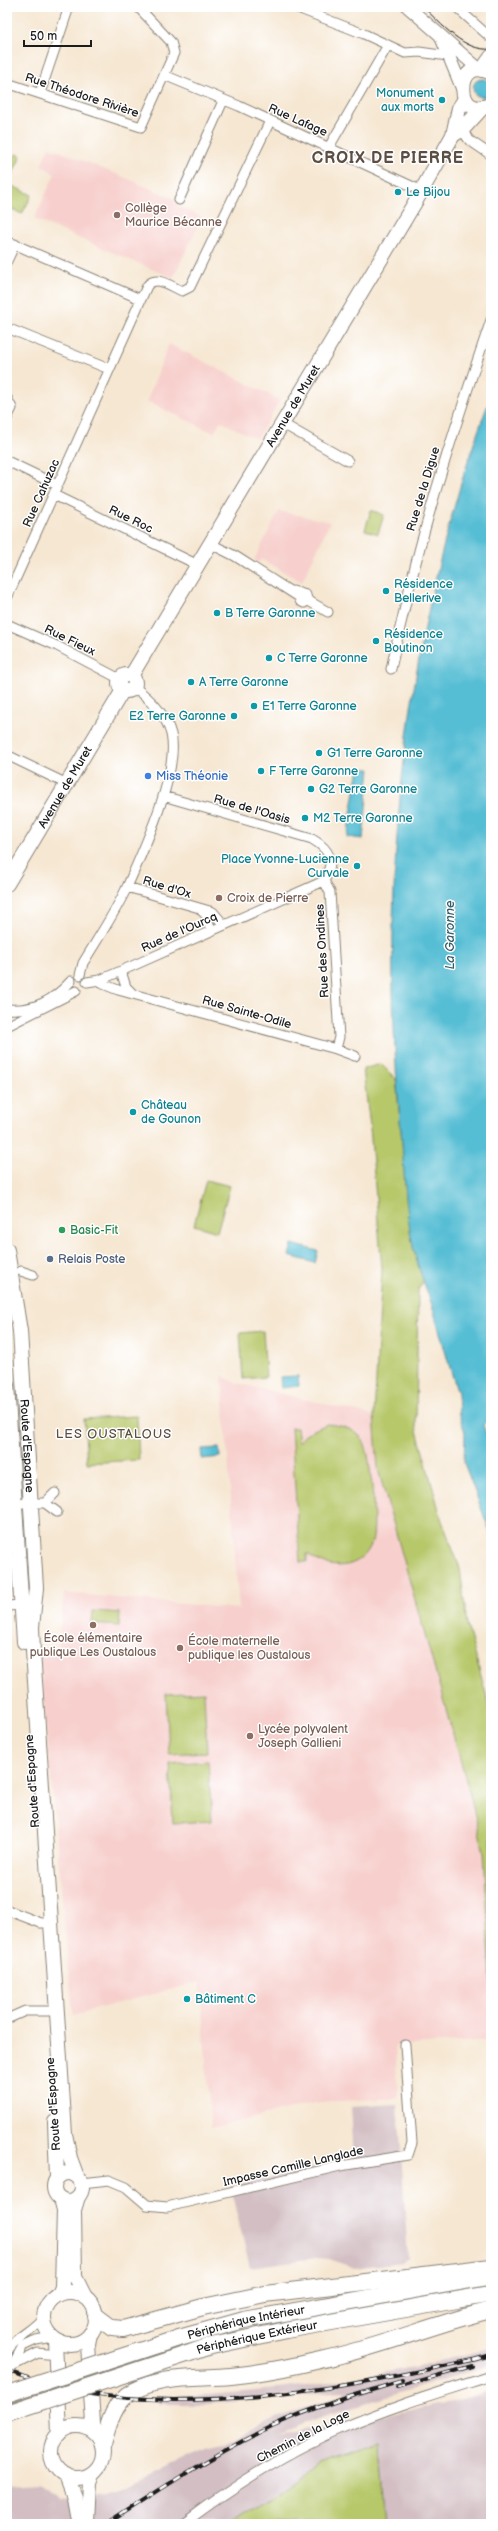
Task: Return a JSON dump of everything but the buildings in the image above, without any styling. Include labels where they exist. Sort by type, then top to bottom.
[{"type":"highway","points":[[96,2316],[112,2328],[123,2329],[203,2307],[265,2294],[491,2267]]},
{"type":"highway","name":"Périphérique Intérieur","points":[[7,2394],[179,2338],[244,2320],[491,2277]]},
{"type":"highway","name":"Périphérique Extérieur","points":[[7,2413],[207,2347],[286,2330],[491,2294]]},
{"type":"highway","points":[[99,2439],[118,2404],[131,2392],[146,2385],[181,2378],[231,2376],[322,2360],[491,2310]]},
{"type":"main road","points":[[408,7],[440,36],[484,71],[491,57]]},
{"type":"main road","points":[[440,36],[463,94],[470,104],[488,107]]},
{"type":"main road","name":"Avenue de Muret","points":[[457,133],[459,108],[467,76],[484,71]]},
{"type":"main road","name":"Avenue de Muret","points":[[8,880],[198,565],[216,546],[282,424],[420,190],[457,133],[488,107]]},
{"type":"main road","name":"Route d'Espagne","points":[[7,1250],[20,1331],[36,1588],[32,1634],[45,1923]]},
{"type":"main road","name":"Route d'Espagne","points":[[7,1385],[12,1503],[22,1606],[51,2011],[57,2177]]},
{"type":"main road","name":"Route d'Espagne","points":[[51,2011],[65,2134],[70,2158],[79,2178]]},
{"type":"main road","points":[[59,2434],[54,2338],[46,2328],[44,2316],[48,2303],[59,2294],[62,2287],[64,2226],[61,2199],[54,2189],[57,2177],[66,2172],[79,2178],[82,2188],[74,2210],[75,2276],[85,2297]]},
{"type":"main road","points":[[61,2199],[70,2201],[78,2198]]},
{"type":"main road","points":[[59,2294],[75,2292],[85,2297],[93,2305],[96,2316],[88,2344],[92,2416],[99,2439],[102,2461],[92,2474],[89,2482],[86,2524]]},
{"type":"main road","points":[[54,2338],[72,2343],[90,2334]]},
{"type":"main road","points":[[92,2474],[79,2478],[66,2476],[56,2468],[51,2456],[53,2444],[59,2434],[64,2430],[77,2426],[99,2439]]},
{"type":"main road","points":[[66,2476],[74,2497],[79,2524]]},
{"type":"street","points":[[40,93],[69,7]]},
{"type":"street","points":[[138,7],[171,42],[174,53],[164,75]]},
{"type":"street","points":[[295,7],[405,53],[419,52],[448,56]]},
{"type":"street","points":[[456,7],[491,38]]},
{"type":"street","points":[[329,147],[388,45]]},
{"type":"street","name":"Rue Théodore Rivière","points":[[7,83],[141,127],[164,75]]},
{"type":"street","name":"Rue Lafage","points":[[164,75],[240,106],[420,190]]},
{"type":"street","points":[[179,200],[223,100]]},
{"type":"street","name":"Rue Cahuzac","points":[[7,598],[140,299],[149,283],[155,281],[161,281],[182,291],[190,288],[270,121]]},
{"type":"street","points":[[457,133],[491,155]]},
{"type":"street","points":[[7,261],[11,242],[140,299]]},
{"type":"street","name":"Rue de la Digue","points":[[391,668],[415,558],[429,509],[491,320]]},
{"type":"street","points":[[7,328],[109,369]]},
{"type":"street","points":[[7,398],[12,408],[7,418]]},
{"type":"street","points":[[282,424],[348,461]]},
{"type":"street","points":[[7,461],[57,485]]},
{"type":"street","name":"Rue Roc","points":[[54,495],[198,565]]},
{"type":"street","points":[[216,546],[224,554],[239,560],[299,597],[300,601],[304,603],[307,600],[328,612]]},
{"type":"street","name":"Rue Fieux","points":[[7,624],[58,646],[127,683],[151,701],[165,720],[171,733],[172,759],[163,796],[127,888],[83,963],[80,975]]},
{"type":"street","points":[[7,755],[67,784]]},
{"type":"street","name":"Rue de l'Oasis","points":[[163,796],[312,839],[324,846],[329,855],[330,870],[324,880]]},
{"type":"street","name":"Rue de l'Ourcq","points":[[87,982],[100,980],[121,971],[324,880]]},
{"type":"street","name":"Rue des Ondines","points":[[324,880],[330,892],[339,1037],[336,1049]]},
{"type":"street","name":"Rue d'Ox","points":[[127,888],[201,910],[213,912],[224,925]]},
{"type":"street","name":"Rue d'Ox","points":[[201,910],[206,915],[211,930]]},
{"type":"street","points":[[121,971],[126,987],[132,993]]},
{"type":"street","points":[[7,1009],[24,1010],[35,1007],[60,992],[73,977],[80,975],[87,982],[84,989],[76,991],[7,1026]]},
{"type":"street","name":"Rue Sainte-Odile","points":[[100,980],[103,984],[132,993],[336,1049],[355,1056]]},
{"type":"street","points":[[71,981],[72,988],[76,991]]},
{"type":"street","points":[[21,1271],[33,1275]]},
{"type":"street","name":"Route d'Espagne","points":[[7,1378],[24,1387]]},
{"type":"street","name":"Route d'Espagne","points":[[31,1504],[45,1503],[55,1493]]},
{"type":"street","points":[[12,1503],[31,1504]]},
{"type":"street","name":"Route d'Espagne","points":[[45,1503],[57,1512]]},
{"type":"street","points":[[7,1606],[22,1606]]},
{"type":"street","points":[[7,1910],[45,1923]]},
{"type":"street","points":[[7,2019],[25,2011],[51,2011]]},
{"type":"street","name":"Impasse Camille Langlade","points":[[79,2178],[109,2180],[126,2187],[147,2205],[167,2207],[340,2166],[408,2155],[412,2143],[405,2045]]},
{"type":"street","points":[[7,2352],[13,2343],[32,2330],[44,2316]]},
{"type":"street","points":[[7,2375],[14,2365],[23,2346],[36,2340],[54,2338]]},
{"type":"street","points":[[14,2365],[38,2353],[56,2355]]},
{"type":"street","name":"Chemin de la Loge","points":[[183,2524],[219,2497],[249,2478],[321,2438],[374,2415],[491,2376]]},
{"type":"shaded area","name":"Collège Maurice Bécanne","points":[[49,147],[176,200],[179,207],[202,217],[173,278],[34,219],[55,174],[41,165]]},
{"type":"shaded area","points":[[169,344],[280,400],[257,439],[220,421],[214,433],[147,401]]},
{"type":"shaded area","points":[[279,511],[330,522],[302,582],[261,559],[259,563],[254,560]]},
{"type":"shaded area","name":"Lycée polyvalent Joseph Gallieni","points":[[222,1376],[237,1383],[374,1416],[378,1469],[468,1787],[484,1852],[491,1981],[491,2040],[395,2046],[398,2098],[320,2102],[211,2128],[200,1982],[73,2015],[39,1651],[58,1650],[64,1593],[239,1609]]},
{"type":"shaded area","points":[[398,2104],[408,2258],[402,2262],[355,2268],[328,2259],[316,2258],[250,2267],[230,2187],[354,2158],[351,2107]]},
{"type":"shaded area","points":[[491,2348],[491,2365],[320,2417],[278,2435],[444,2404],[491,2391],[491,2524],[7,2524],[7,2487],[39,2485],[60,2499],[106,2494],[208,2449],[222,2446],[276,2418],[344,2395],[343,2391],[209,2404],[159,2404],[159,2396],[208,2395],[279,2389],[364,2377],[432,2363]]},
{"type":"green space","points":[[17,154],[21,156],[8,184],[32,195],[22,214],[7,207],[7,155],[12,157]]},
{"type":"green space","points":[[371,510],[384,515],[378,534],[365,530]]},
{"type":"green space","points":[[381,1064],[396,1079],[412,1242],[424,1280],[418,1290],[416,1427],[442,1521],[460,1568],[467,1625],[491,1712],[491,1981],[484,1852],[468,1787],[378,1469],[374,1416],[382,1269],[370,1127],[363,1069]]},
{"type":"green space","points":[[206,1180],[230,1186],[217,1232],[194,1225]]},
{"type":"green space","points":[[263,1331],[266,1377],[243,1379],[240,1333]]},
{"type":"green space","points":[[137,1416],[139,1460],[87,1463],[84,1419]]},
{"type":"green space","points":[[327,1424],[348,1428],[361,1438],[367,1449],[371,1476],[374,1508],[372,1542],[367,1552],[361,1559],[343,1566],[334,1566],[324,1563],[307,1553],[307,1562],[300,1562],[291,1428],[297,1428],[299,1442],[307,1433]]},
{"type":"green space","points":[[93,1611],[120,1613],[119,1626],[92,1624]]},
{"type":"green space","points":[[204,1692],[207,1752],[169,1754],[166,1694]]},
{"type":"green space","points":[[208,1761],[212,1821],[173,1823],[170,1764]]},
{"type":"green space","points":[[379,2442],[385,2524],[232,2524],[287,2487],[316,2462]]},
{"type":"water","points":[[478,79],[486,79],[491,84],[489,95],[486,97],[478,97],[473,92],[473,84]]},
{"type":"water","name":"La Garonne","points":[[491,396],[491,1417],[483,1425],[491,1447],[491,1534],[464,1463],[465,1432],[459,1415],[458,1393],[412,1242],[405,1186],[394,1038],[393,945],[396,851],[404,757],[418,665],[437,573],[461,483]]},
{"type":"water","points":[[359,768],[370,769],[363,839],[347,837]]},
{"type":"water","points":[[292,1244],[318,1251],[315,1263],[289,1256]]},
{"type":"water","points":[[298,1376],[299,1386],[281,1388],[280,1377]]},
{"type":"water","points":[[219,1448],[220,1457],[202,1459],[201,1449]]},
{"type":"tram line","points":[[423,7],[446,29],[463,42],[481,49],[491,49]]},
{"type":"railway","points":[[473,2360],[491,2355]]},
{"type":"railway","points":[[7,2370],[55,2387],[85,2393],[130,2398],[175,2400],[252,2397],[328,2388],[402,2375],[477,2359]]},
{"type":"railway","points":[[397,2387],[472,2366]]},
{"type":"railway","points":[[107,2524],[208,2460],[272,2426],[320,2407],[402,2381]]},
{"type":"place","name":"Monument aux morts","points":[[442,100]]},
{"type":"place","name":"Le Bijou","points":[[398,192]]},
{"type":"place","name":"Collège Maurice Bécanne","points":[[117,215]]},
{"type":"place","name":"Résidence Bellerive","points":[[386,591]]},
{"type":"place","name":"B Terre Garonne","points":[[217,613]]},
{"type":"place","name":"Résidence Boutinon","points":[[376,641]]},
{"type":"place","name":"C Terre Garonne","points":[[269,658]]},
{"type":"place","name":"A Terre Garonne","points":[[191,682]]},
{"type":"place","name":"E1 Terre Garonne","points":[[254,706]]},
{"type":"place","name":"E2 Terre Garonne","points":[[234,716]]},
{"type":"place","name":"G1 Terre Garonne","points":[[319,753]]},
{"type":"place","name":"F Terre Garonne","points":[[261,771]]},
{"type":"place","name":"Miss Théonie","points":[[148,776]]},
{"type":"place","name":"G2 Terre Garonne","points":[[311,789]]},
{"type":"place","name":"M2 Terre Garonne","points":[[305,818]]},
{"type":"place","name":"Place Yvonne-Lucienne Curvale","points":[[357,866]]},
{"type":"place","name":"Croix de Pierre","points":[[219,898]]},
{"type":"place","name":"Château de Gounon","points":[[133,1112]]},
{"type":"place","name":"Basic-Fit","points":[[62,1230]]},
{"type":"place","name":"Relais Poste","points":[[50,1259]]},
{"type":"place","name":"École élémentaire publique Les Oustalous","points":[[93,1625]]},
{"type":"place","name":"École maternelle publique les Oustalous","points":[[180,1648]]},
{"type":"place","name":"Lycée polyvalent Joseph Gallieni","points":[[250,1736]]},
{"type":"place","name":"Bâtiment C","points":[[187,1999]]},
{"type":"district","name":"CROIX DE PIERRE","points":[[388,157]]},
{"type":"district","name":"LES OUSTALOUS","points":[[114,1433]]}]
